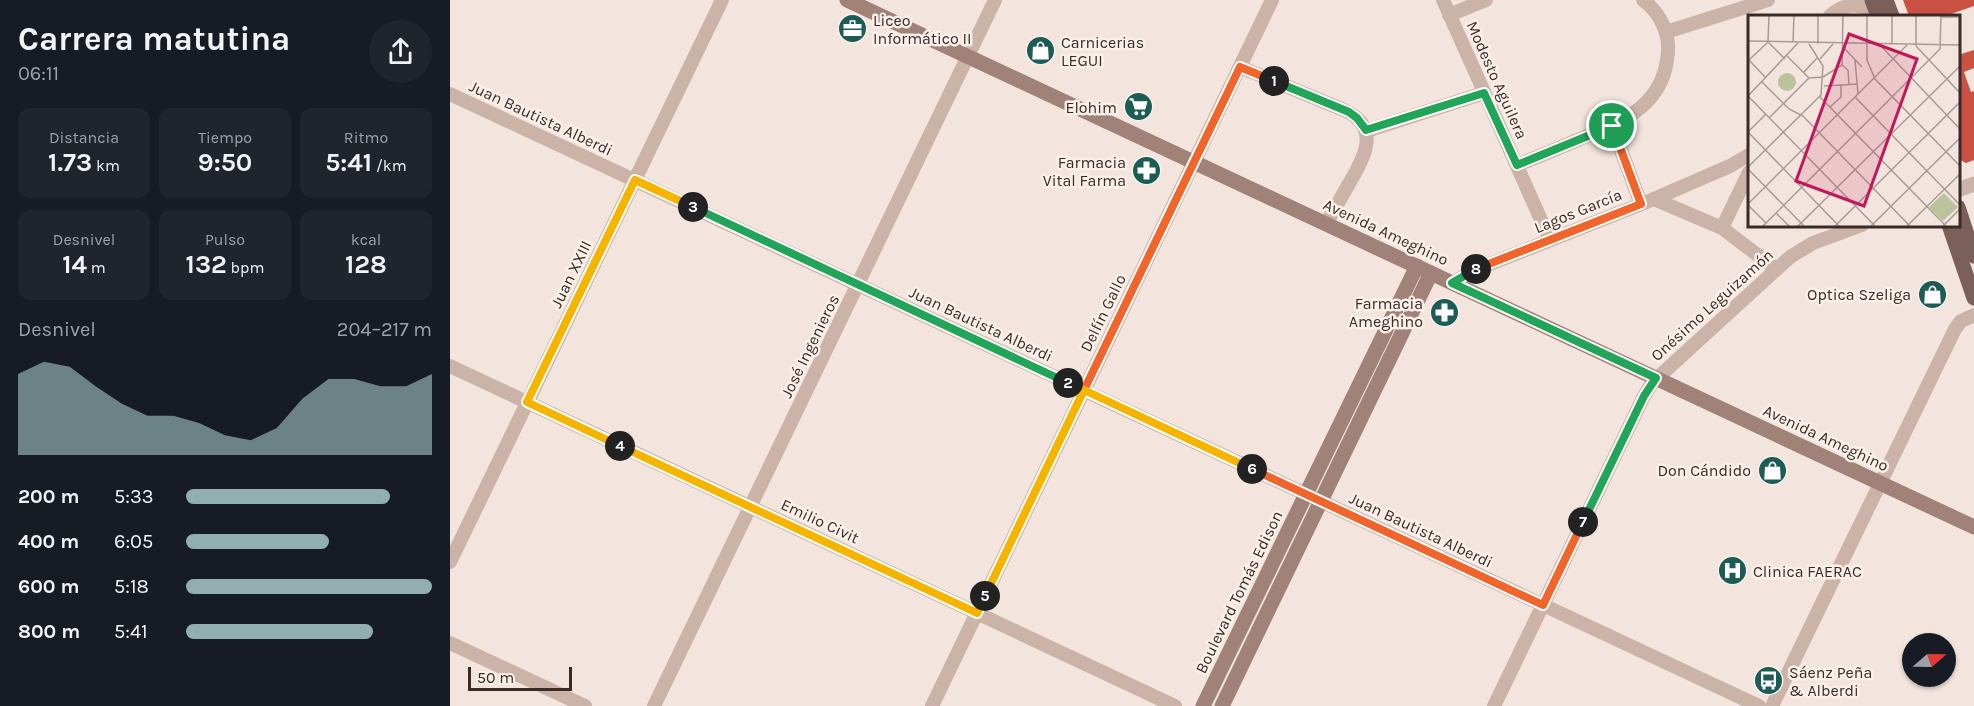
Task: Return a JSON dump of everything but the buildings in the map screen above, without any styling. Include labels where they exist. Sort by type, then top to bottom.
[{"type":"main road","name":"Avenida Ameghino","points":[[847,0],[1974,527]]},
{"type":"main road","points":[[1872,0],[1876,15]]},
{"type":"main road","points":[[1886,0],[1892,15]]},
{"type":"main road","points":[[1959,210],[1974,256]]},
{"type":"main road","points":[[1949,226],[1974,298]]},
{"type":"main road","name":"Boulevard Tomás Edison","points":[[1203,706],[1417,266]]},
{"type":"main road","name":"Boulevard Tomás Edison","points":[[1222,706],[1431,273]]},
{"type":"street","name":"Juan XXIII","points":[[450,562],[722,0]]},
{"type":"street","name":"José Ingenieros","points":[[654,706],[995,0]]},
{"type":"street","name":"Delfín Gallo","points":[[932,706],[1272,0]]},
{"type":"street","name":"Modesto Aguilera","points":[[1443,0],[1550,240]]},
{"type":"street","points":[[1449,15],[1485,0]]},
{"type":"street","points":[[1517,165],[1612,126],[1636,112],[1656,91],[1667,62],[1666,32],[1657,14],[1643,0]]},
{"type":"street","points":[[1666,32],[1768,0]]},
{"type":"street","points":[[1829,15],[1836,0]]},
{"type":"street","points":[[1830,15],[1840,8],[1852,5],[1867,9],[1875,15]]},
{"type":"street","points":[[1240,67],[1344,110],[1357,118],[1366,130],[1367,141],[1364,156],[1326,224]]},
{"type":"street","points":[[1366,130],[1484,93]]},
{"type":"street","name":"Juan Bautista Alberdi","points":[[450,94],[1759,706]]},
{"type":"street","points":[[1612,126],[1648,202],[1722,228],[1776,269]]},
{"type":"street","name":"Lagos García","points":[[1452,283],[1472,271],[1648,202],[1730,166],[1748,156]]},
{"type":"street","points":[[1722,228],[1748,174]]},
{"type":"street","points":[[1959,190],[1974,184]]},
{"type":"street","name":"Onésimo Leguizamón","points":[[1494,706],[1644,396],[1656,378],[1776,269],[1802,249],[1860,226]]},
{"type":"street","points":[[1772,706],[1955,328],[1961,321],[1974,315]]},
{"type":"street","name":"Emilio Civit","points":[[450,366],[1175,706]]},
{"type":"street","points":[[450,643],[585,706]]},
{"type":"place","name":"Liceo Informático II","points":[[852,29]]},
{"type":"place","name":"Carnicerias LEGUI","points":[[1040,51]]},
{"type":"place","name":"Elohim","points":[[1138,107]]},
{"type":"place","name":"Farmacia Vital Farma","points":[[1147,171]]},
{"type":"place","name":"Optica Szeliga","points":[[1932,294]]},
{"type":"place","name":"Farmacia Ameghino","points":[[1444,312]]},
{"type":"place","name":"Don Cándido","points":[[1772,470]]},
{"type":"place","name":"Clinica FAERAC","points":[[1732,571]]},
{"type":"place","name":"Sáenz Peña & Alberdi","points":[[1768,681]]},
{"type":"route","points":[[1612,126],[1517,165],[1484,93],[1366,130],[1357,118],[1344,110],[1240,67],[1084,390],[635,180],[527,402],[977,613],[1084,390],[1543,605],[1644,396],[1656,378],[1452,283],[1472,271],[1641,204],[1612,126]]}]
